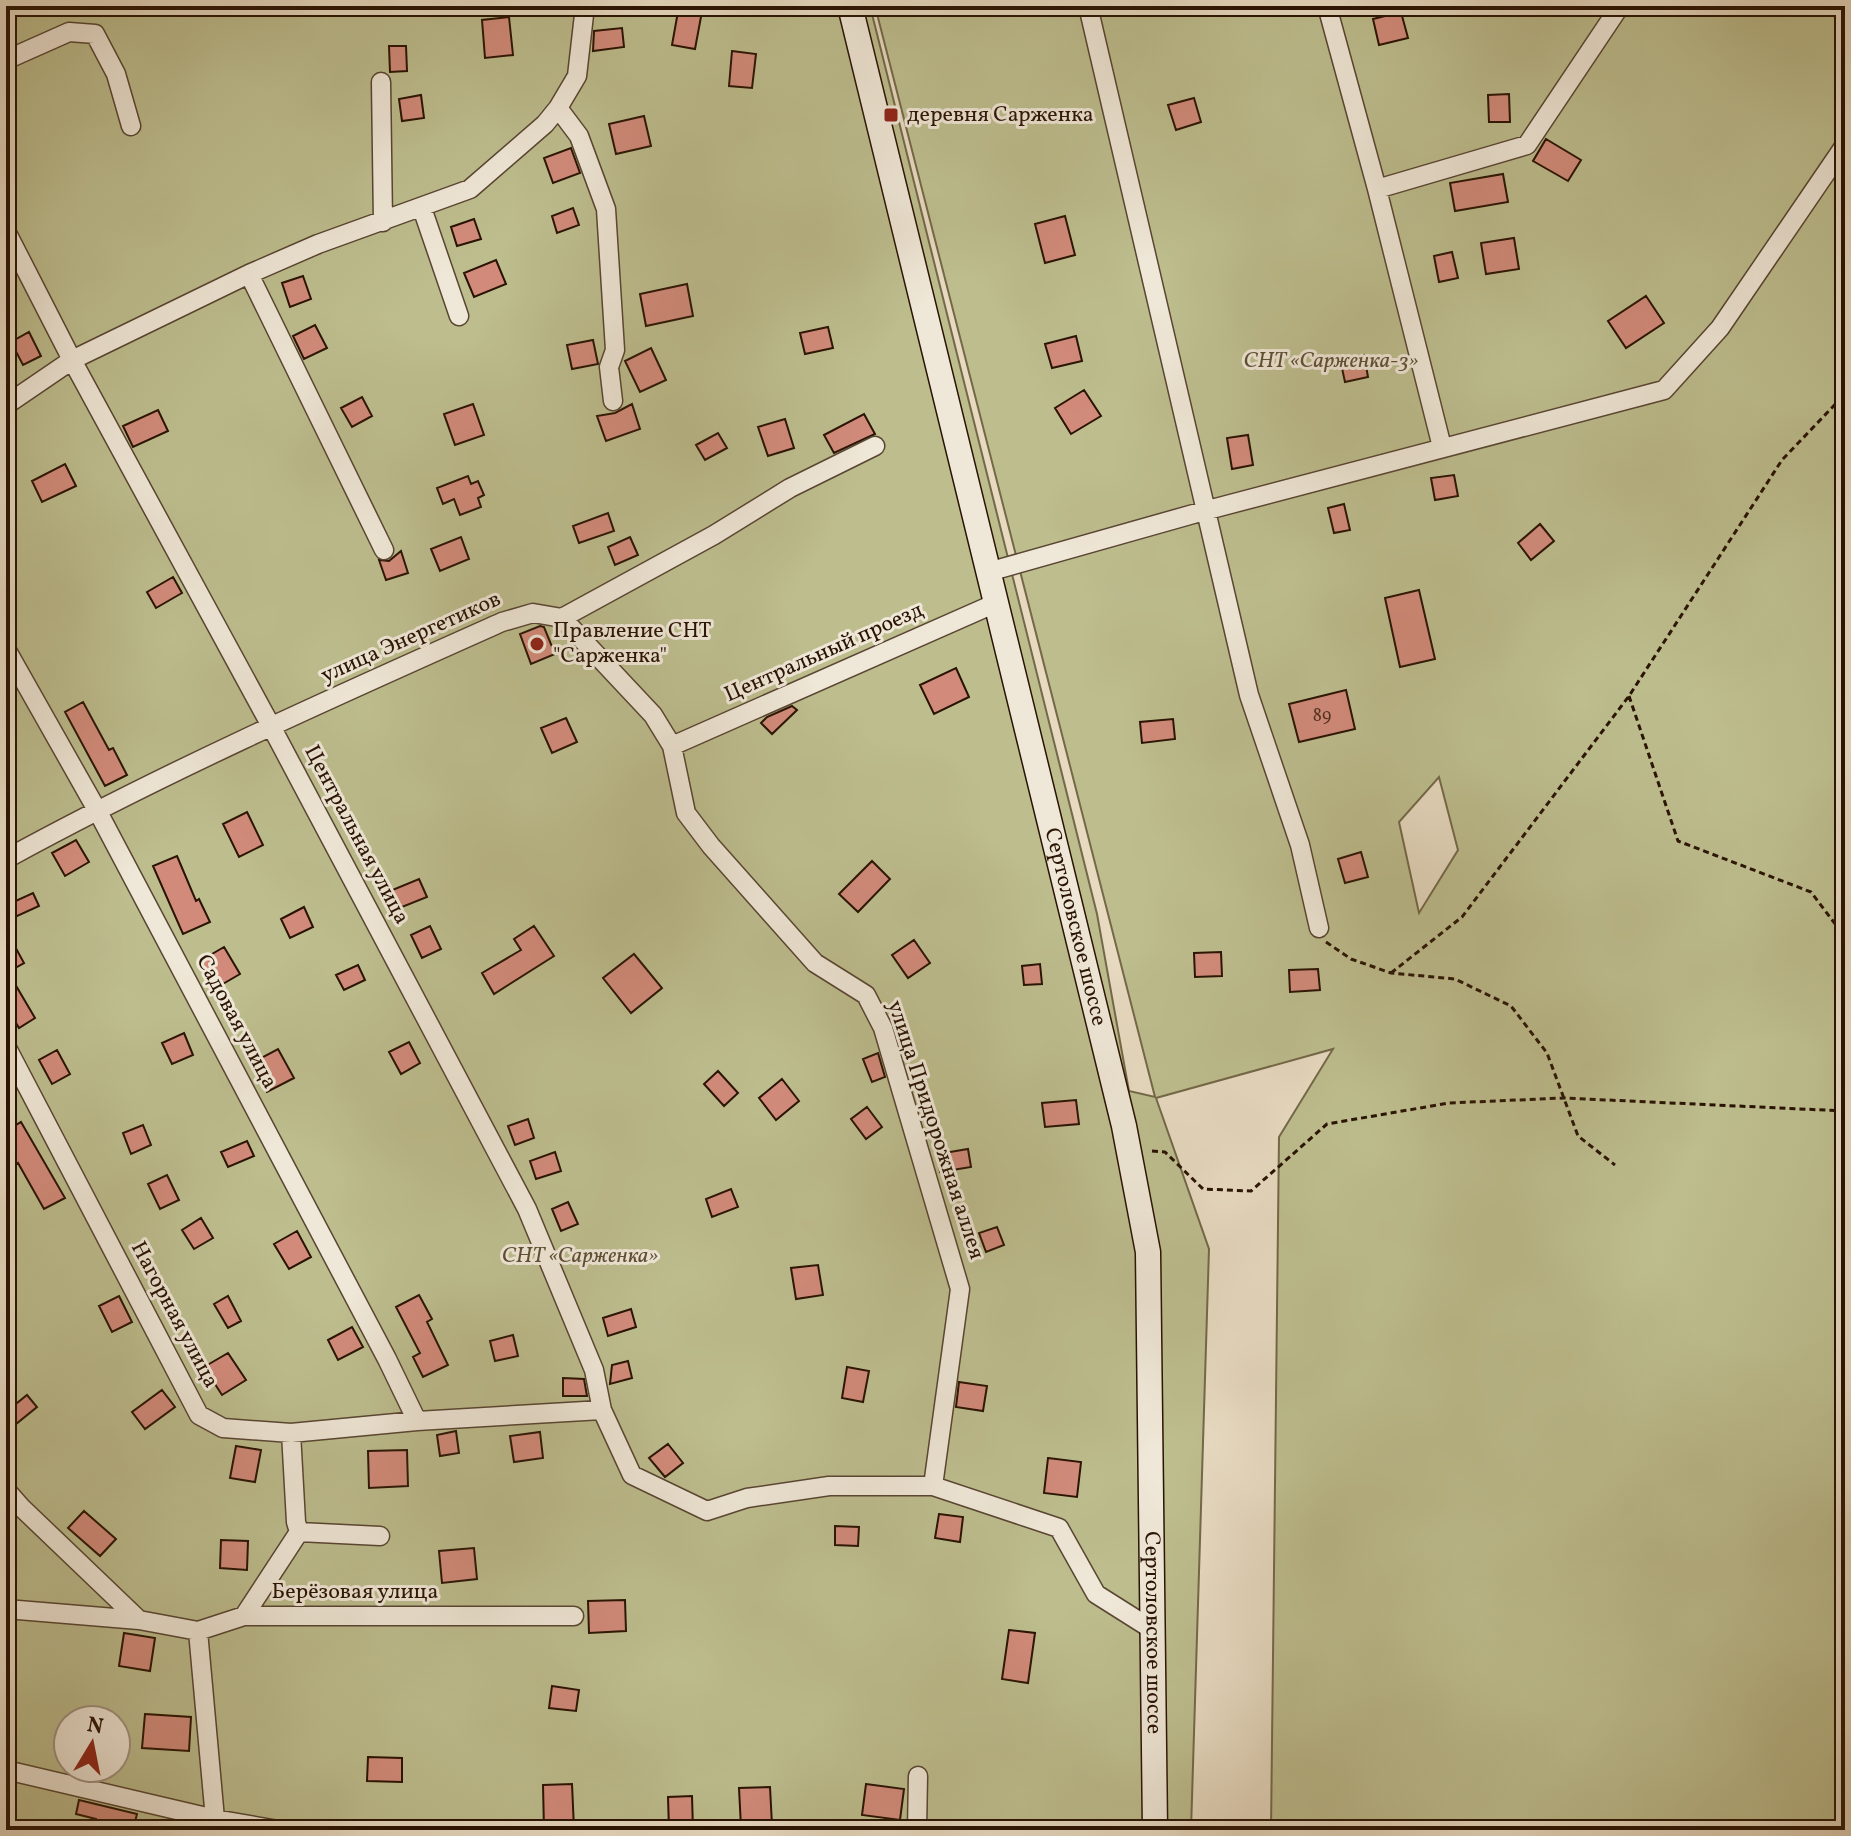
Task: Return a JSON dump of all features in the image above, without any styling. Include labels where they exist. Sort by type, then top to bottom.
[{"type":"main road","name":"Сертоловское шоссе","points":[[850,6],[1128,1150],[1148,1252],[1155,1830]]},
{"type":"street","points":[[6,405],[72,360],[249,274],[318,244],[470,189],[545,124],[558,108],[577,76],[585,6]]},
{"type":"street","points":[[1088,6],[1249,695],[1300,845],[1319,928]]},
{"type":"street","points":[[1327,6],[1442,447]]},
{"type":"street","points":[[1377,189],[1527,145],[1620,6]]},
{"type":"street","points":[[6,60],[69,32],[95,34],[116,74],[131,126]]},
{"type":"street","points":[[381,82],[383,222]]},
{"type":"street","points":[[558,108],[579,136],[606,209],[615,350],[609,367],[613,401]]},
{"type":"street","points":[[988,572],[1204,511],[1664,390],[1720,328],[1845,145]]},
{"type":"street","points":[[422,208],[459,316]]},
{"type":"street","name":"Центральная улица","points":[[6,231],[72,360],[271,726],[527,1209],[594,1370],[602,1410],[632,1475],[707,1511],[747,1498],[829,1486],[933,1486]]},
{"type":"street","points":[[249,274],[384,550]]},
{"type":"street","points":[[562,618],[714,535],[790,488],[875,446]]},
{"type":"street","name":"Центральный проезд","points":[[672,746],[996,603]]},
{"type":"street","name":"улица Энергетиков","points":[[6,859],[97,810],[271,726],[502,622],[533,613],[562,618]]},
{"type":"street","name":"улица Придорожная аллея","points":[[562,618],[653,715],[672,746],[686,813],[711,846],[815,963],[866,995],[883,1028],[960,1289],[933,1486]]},
{"type":"street","name":"Садовая улица","points":[[6,649],[97,810],[417,1421]]},
{"type":"street","name":"Нагорная улица","points":[[6,1046],[199,1415],[223,1428],[291,1433],[417,1421],[602,1410]]},
{"type":"street","points":[[244,1616],[299,1532],[291,1433]]},
{"type":"street","points":[[933,1486],[1059,1528],[1096,1594],[1153,1630]]},
{"type":"street","points":[[6,1490],[139,1620]]},
{"type":"street","points":[[299,1532],[380,1536]]},
{"type":"street","name":"Берёзовая улица","points":[[6,1609],[139,1620],[198,1631],[244,1616],[574,1616]]},
{"type":"street","points":[[198,1631],[215,1819]]},
{"type":"street","points":[[6,1770],[215,1819],[278,1830]]},
{"type":"street","points":[[917,1830],[918,1776]]},
{"type":"path","points":[[1391,973],[1462,917],[1629,696],[1782,460],[1845,394]]},
{"type":"path","points":[[1629,696],[1678,841],[1811,892],[1845,937]]},
{"type":"path","points":[[1319,928],[1328,946],[1351,959],[1391,973],[1455,979],[1511,1006],[1547,1053],[1578,1136],[1615,1165]]},
{"type":"path","points":[[1128,1150],[1165,1152],[1203,1189],[1251,1191],[1327,1124],[1449,1103],[1564,1098],[1845,1111]]},
{"type":"green space","points":[[6,6],[870,6],[1097,914],[1129,1091],[1155,1097],[875,6],[1845,6],[1845,1830],[1271,1830],[1279,1137],[1333,1049],[1156,1098],[1209,1249],[1191,1830],[6,1830]],"holes":[[[1439,777],[1458,850],[1419,913],[1399,822]]]},
{"type":"building","points":[[679,6],[703,6],[695,49],[672,45]]},
{"type":"building","points":[[1401,12],[1408,38],[1379,45],[1373,19]]},
{"type":"building","points":[[509,17],[513,55],[485,58],[482,20]]},
{"type":"building","points":[[622,28],[624,47],[593,51],[594,31]]},
{"type":"building","points":[[389,46],[406,46],[407,71],[390,72]]},
{"type":"building","points":[[732,51],[756,54],[752,88],[729,86]]},
{"type":"building","points":[[1509,94],[1510,122],[1489,122],[1488,95]]},
{"type":"building","points":[[421,95],[424,118],[402,121],[399,99]]},
{"type":"building","points":[[1194,98],[1201,122],[1176,130],[1168,105]]},
{"type":"building","points":[[644,116],[651,146],[616,154],[609,124]]},
{"type":"building","points":[[1546,139],[1581,160],[1568,181],[1533,161]]},
{"type":"building","points":[[571,148],[580,173],[553,183],[544,158]]},
{"type":"building","points":[[1503,174],[1508,202],[1455,211],[1450,183]]},
{"type":"building","points":[[573,208],[579,225],[557,233],[552,216]]},
{"type":"building","points":[[1065,216],[1075,255],[1045,263],[1035,224]]},
{"type":"building","points":[[474,219],[481,239],[457,246],[451,227]]},
{"type":"building","points":[[1514,238],[1519,269],[1486,274],[1481,243]]},
{"type":"building","points":[[1452,252],[1458,278],[1439,282],[1434,256]]},
{"type":"building","points":[[496,260],[506,284],[474,297],[464,273]]},
{"type":"building","points":[[303,276],[311,299],[290,307],[282,283]]},
{"type":"building","points":[[687,284],[693,316],[646,326],[640,294]]},
{"type":"building","points":[[1646,296],[1664,323],[1626,348],[1608,321]]},
{"type":"building","points":[[315,325],[327,348],[304,359],[293,336]]},
{"type":"building","points":[[828,327],[833,348],[805,354],[800,333]]},
{"type":"building","points":[[29,332],[41,356],[23,365],[11,342]]},
{"type":"building","points":[[1076,336],[1082,361],[1052,368],[1045,344]]},
{"type":"building","points":[[593,340],[598,364],[572,369],[567,345]]},
{"type":"building","points":[[651,348],[666,380],[640,392],[625,361]]},
{"type":"building","points":[[1364,355],[1368,377],[1345,382],[1340,359]]},
{"type":"building","points":[[1084,390],[1101,416],[1071,434],[1055,408]]},
{"type":"building","points":[[362,397],[372,416],[352,427],[341,408]]},
{"type":"building","points":[[473,404],[484,435],[455,445],[444,414]]},
{"type":"building","points":[[632,404],[640,429],[606,441],[597,416],[615,413]]},
{"type":"building","points":[[158,410],[168,431],[133,447],[123,426]]},
{"type":"building","points":[[864,414],[875,434],[834,453],[824,435]]},
{"type":"building","points":[[785,419],[794,448],[768,456],[758,427]]},
{"type":"building","points":[[718,433],[727,448],[705,460],[696,445]]},
{"type":"building","points":[[1248,435],[1253,465],[1232,469],[1227,438]]},
{"type":"building","points":[[65,464],[76,486],[42,502],[32,481]]},
{"type":"building","points":[[1454,475],[1458,496],[1435,500],[1431,478]]},
{"type":"building","points":[[468,476],[471,484],[478,481],[484,495],[478,498],[481,507],[460,515],[454,499],[443,504],[437,488]]},
{"type":"building","points":[[1344,504],[1350,530],[1334,533],[1328,508]]},
{"type":"building","points":[[608,513],[614,531],[579,543],[573,526]]},
{"type":"building","points":[[1540,524],[1554,541],[1531,560],[1518,543]]},
{"type":"building","points":[[461,537],[469,559],[440,571],[431,549]]},
{"type":"building","points":[[630,537],[638,555],[615,565],[608,547]]},
{"type":"building","points":[[401,551],[408,573],[386,580],[379,560],[389,561]]},
{"type":"building","points":[[173,577],[182,593],[156,608],[147,592]]},
{"type":"building","points":[[1419,590],[1435,659],[1400,667],[1385,598]]},
{"type":"building","name":"Правление СНТ \"Сарженка\"","points":[[544,627],[555,654],[531,664],[520,634]]},
{"type":"building","points":[[956,668],[969,697],[934,714],[920,685]]},
{"type":"building","points":[[1346,690],[1355,729],[1299,742],[1289,704]]},
{"type":"building","points":[[83,702],[109,750],[113,748],[127,775],[105,786],[65,712]]},
{"type":"building","points":[[792,706],[797,710],[772,734],[761,723],[767,717]]},
{"type":"building","points":[[566,718],[577,742],[552,753],[541,728]]},
{"type":"building","points":[[1173,719],[1175,739],[1142,743],[1140,722]]},
{"type":"building","points":[[247,812],[263,845],[239,857],[223,824]]},
{"type":"building","points":[[76,840],[89,862],[65,876],[52,853]]},
{"type":"building","points":[[1361,852],[1368,877],[1345,883],[1338,859]]},
{"type":"building","points":[[177,856],[196,901],[199,899],[210,922],[183,934],[153,866]]},
{"type":"building","points":[[872,861],[890,879],[858,912],[839,894]]},
{"type":"building","points":[[419,879],[427,897],[397,909],[390,891]]},
{"type":"building","points":[[33,893],[39,906],[15,917],[9,904]]},
{"type":"building","points":[[304,907],[313,927],[290,938],[281,919]]},
{"type":"building","points":[[430,926],[441,949],[422,958],[411,935]]},
{"type":"building","points":[[534,926],[554,956],[494,994],[482,973],[521,950],[514,939]]},
{"type":"building","points":[[6,930],[24,963],[8,972],[35,1018],[19,1028],[6,1006]]},
{"type":"building","points":[[914,940],[930,963],[908,978],[892,955]]},
{"type":"building","points":[[224,947],[240,974],[216,988],[200,961]]},
{"type":"building","points":[[1221,952],[1222,976],[1195,977],[1194,953]]},
{"type":"building","points":[[634,954],[662,988],[631,1013],[603,978]]},
{"type":"building","points":[[1040,964],[1042,984],[1024,985],[1022,966]]},
{"type":"building","points":[[358,965],[365,980],[344,990],[336,975]]},
{"type":"building","points":[[1318,969],[1320,990],[1290,992],[1289,970]]},
{"type":"building","points":[[184,1033],[193,1055],[172,1064],[162,1043]]},
{"type":"building","points":[[409,1042],[420,1063],[401,1074],[389,1052]]},
{"type":"building","points":[[278,1049],[294,1078],[267,1092],[252,1063]]},
{"type":"building","points":[[57,1050],[70,1074],[52,1084],[39,1060]]},
{"type":"building","points":[[878,1053],[885,1077],[872,1082],[863,1059]]},
{"type":"building","points":[[718,1071],[738,1093],[724,1106],[704,1084]]},
{"type":"building","points":[[782,1079],[799,1101],[776,1120],[759,1098]]},
{"type":"building","points":[[1076,1100],[1079,1124],[1045,1127],[1042,1103]]},
{"type":"building","points":[[867,1107],[882,1127],[866,1139],[851,1119]]},
{"type":"building","points":[[528,1119],[534,1138],[515,1145],[508,1126]]},
{"type":"building","points":[[21,1122],[65,1198],[44,1209],[18,1163],[12,1167],[6,1156],[6,1131]]},
{"type":"building","points":[[143,1125],[151,1145],[131,1154],[123,1133]]},
{"type":"building","points":[[247,1141],[254,1156],[228,1167],[221,1152]]},
{"type":"building","points":[[968,1149],[971,1167],[940,1172],[938,1154]]},
{"type":"building","points":[[555,1152],[561,1171],[536,1179],[530,1161]]},
{"type":"building","points":[[167,1175],[179,1200],[160,1209],[148,1184]]},
{"type":"building","points":[[731,1189],[738,1207],[712,1217],[706,1199]]},
{"type":"building","points":[[568,1202],[578,1224],[561,1231],[552,1209]]},
{"type":"building","points":[[201,1218],[213,1238],[194,1249],[182,1230]]},
{"type":"building","points":[[997,1227],[1004,1245],[986,1252],[979,1233]]},
{"type":"building","points":[[297,1231],[311,1257],[289,1269],[274,1244]]},
{"type":"building","points":[[818,1265],[823,1295],[796,1299],[791,1268]]},
{"type":"building","points":[[419,1295],[432,1319],[427,1322],[448,1365],[423,1377],[413,1357],[420,1353],[396,1307]]},
{"type":"building","points":[[119,1296],[132,1322],[112,1332],[99,1306]]},
{"type":"building","points":[[228,1296],[241,1321],[228,1328],[214,1304]]},
{"type":"building","points":[[631,1309],[636,1327],[608,1336],[603,1318]]},
{"type":"building","points":[[352,1327],[363,1347],[338,1360],[328,1340]]},
{"type":"building","points":[[513,1335],[518,1356],[495,1361],[490,1341]]},
{"type":"building","points":[[228,1353],[246,1380],[222,1395],[204,1367]]},
{"type":"building","points":[[628,1361],[632,1378],[610,1384],[612,1365]]},
{"type":"building","points":[[847,1367],[869,1371],[863,1402],[842,1398]]},
{"type":"building","points":[[563,1378],[584,1379],[587,1396],[563,1396]]},
{"type":"building","points":[[959,1382],[987,1386],[983,1411],[956,1407]]},
{"type":"building","points":[[162,1390],[175,1407],[145,1429],[132,1412]]},
{"type":"building","points":[[27,1395],[37,1407],[16,1424],[6,1412]]},
{"type":"building","points":[[456,1431],[459,1453],[440,1456],[437,1435]]},
{"type":"building","points":[[540,1432],[543,1458],[514,1462],[510,1436]]},
{"type":"building","points":[[668,1444],[683,1463],[665,1477],[649,1458]]},
{"type":"building","points":[[236,1446],[261,1450],[255,1482],[230,1478]]},
{"type":"building","points":[[407,1450],[408,1486],[369,1488],[368,1451]]},
{"type":"building","points":[[1048,1458],[1081,1462],[1077,1497],[1044,1493]]},
{"type":"building","points":[[84,1511],[116,1539],[100,1556],[68,1528]]},
{"type":"building","points":[[939,1514],[963,1517],[960,1542],[935,1538]]},
{"type":"building","points":[[835,1526],[859,1527],[858,1546],[835,1545]]},
{"type":"building","points":[[221,1540],[248,1541],[247,1570],[220,1568]]},
{"type":"building","points":[[474,1548],[477,1579],[442,1583],[439,1551]]},
{"type":"building","points":[[625,1600],[626,1631],[589,1633],[588,1601]]},
{"type":"building","points":[[1009,1630],[1035,1633],[1028,1683],[1002,1679]]},
{"type":"building","points":[[124,1633],[155,1638],[150,1671],[119,1666]]},
{"type":"building","points":[[552,1686],[579,1690],[576,1711],[549,1708]]},
{"type":"building","points":[[145,1714],[191,1717],[189,1751],[142,1748]]},
{"type":"building","points":[[368,1757],[402,1758],[402,1782],[367,1781]]},
{"type":"building","points":[[572,1784],[574,1829],[544,1830],[543,1785]]},
{"type":"building","points":[[866,1784],[904,1789],[900,1820],[862,1815]]},
{"type":"building","points":[[770,1787],[772,1825],[741,1827],[739,1788]]},
{"type":"building","points":[[692,1796],[693,1830],[669,1830],[668,1797]]},
{"type":"building","points":[[79,1800],[137,1814],[133,1830],[94,1830],[96,1819],[76,1814]]},
{"type":"place","name":"деревня Сарженка","points":[[891,115]]},
{"type":"place","name":"Правление СНТ \"Сарженка\"","points":[[537,644]]},
{"type":"park label","name":"СНТ «Сарженка-3»","points":[[1331,361]]},
{"type":"park label","name":"СНТ «Сарженка»","points":[[580,1256]]}]
